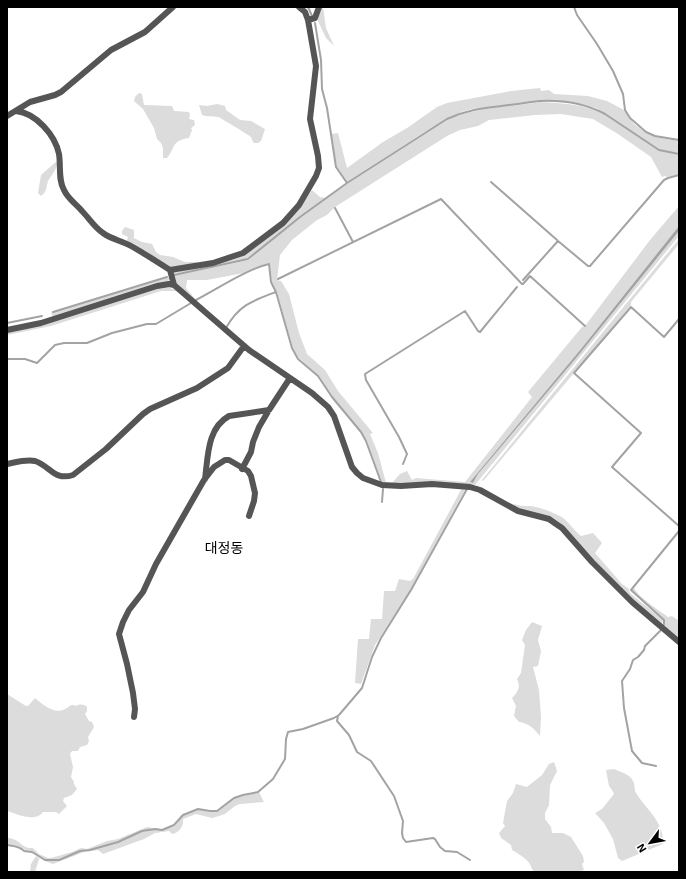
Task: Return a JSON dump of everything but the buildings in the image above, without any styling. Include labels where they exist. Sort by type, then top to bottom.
[{"type":"street","points":[[7,116],[30,102],[61,92],[111,50],[145,32],[173,7]]},
{"type":"street","points":[[16,111],[28,114],[34,118],[50,135],[59,154],[62,189],[103,234],[130,246],[170,270],[213,263],[243,253],[283,223],[299,205],[311,186],[319,168],[310,119],[316,66],[308,20],[305,12],[299,7]]},
{"type":"street","points":[[308,20],[315,18],[319,7]]},
{"type":"street","points":[[170,270],[174,285],[244,346],[312,393],[331,411],[352,467],[356,473],[363,478],[382,485],[401,486],[432,484],[470,487],[480,490],[518,510],[549,520],[562,528],[592,562],[632,602],[679,642]]},
{"type":"street","points":[[7,330],[41,323],[157,286],[170,284],[174,285]]},
{"type":"street","points":[[7,464],[18,461],[33,461],[60,476],[73,475],[106,449],[147,411],[159,404],[198,388],[228,368],[244,346]]},
{"type":"street","points":[[242,468],[251,452],[259,427],[290,378]]},
{"type":"street","points":[[204,480],[211,437],[223,420],[228,416],[269,410]]},
{"type":"street","points":[[134,717],[135,710],[133,693],[120,640],[121,628],[125,616],[143,592],[156,564],[204,480],[214,467],[225,460],[229,460],[248,471],[251,476],[255,493],[250,516]]},
{"type":"shaded area","points":[[320,7],[323,7],[326,28],[334,46],[326,38],[317,19]]},
{"type":"shaded area","points":[[540,88],[541,91],[549,90],[554,94],[588,96],[607,101],[624,110],[634,124],[646,133],[657,137],[679,141],[679,153],[664,151],[657,148],[596,108],[572,103],[540,101],[472,109],[461,112],[423,133],[347,182],[337,167],[331,134],[338,133],[347,168],[383,142],[407,128],[437,107],[447,103],[511,91]]},
{"type":"shaded area","points":[[139,93],[142,94],[144,105],[172,106],[174,111],[189,112],[189,119],[194,120],[195,125],[191,128],[192,130],[189,138],[179,141],[167,158],[163,158],[163,148],[161,143],[157,139],[154,128],[143,109],[134,101],[135,97]]},
{"type":"shaded area","points":[[540,102],[581,106],[590,108],[605,115],[658,150],[679,155],[679,174],[662,177],[651,157],[593,119],[561,114],[489,120],[478,126],[460,130],[447,136],[335,207],[327,215],[317,220],[292,240],[280,255],[277,280],[281,281],[289,294],[299,333],[307,354],[325,370],[338,391],[373,433],[370,434],[378,453],[386,483],[392,483],[400,474],[407,471],[412,480],[416,478],[465,482],[532,397],[528,392],[582,327],[585,326],[650,240],[679,206],[679,226],[581,349],[470,482],[473,483],[478,474],[577,357],[679,231],[679,236],[475,485],[383,485],[367,441],[361,431],[333,397],[319,376],[299,358],[293,348],[277,292],[272,282],[269,264],[249,272],[207,280],[187,280],[186,288],[196,300],[176,284],[173,276],[249,260],[300,217],[347,184],[447,120],[469,112]]},
{"type":"shaded area","points":[[217,104],[225,106],[226,110],[240,120],[251,121],[265,129],[261,141],[254,143],[251,137],[220,118],[202,115],[199,105],[207,106]]},
{"type":"shaded area","points":[[58,160],[56,168],[41,196],[38,193],[41,175]]},
{"type":"shaded area","points":[[312,190],[320,197],[325,198],[247,259],[174,274],[173,272],[242,256],[305,200]]},
{"type":"shaded area","points":[[679,226],[679,231],[577,357],[478,474],[473,483],[470,482],[581,349]]},
{"type":"shaded area","points":[[125,227],[134,230],[134,238],[142,242],[152,244],[156,252],[160,255],[173,257],[185,262],[196,262],[198,264],[170,269],[126,243],[128,237],[122,234]]},
{"type":"shaded area","points":[[679,239],[679,244],[631,302],[631,305],[484,480],[481,481]]},
{"type":"shaded area","points":[[170,277],[168,282],[53,317],[51,313]]},
{"type":"shaded area","points":[[160,287],[167,287],[179,291],[161,291],[51,326],[7,335],[7,332]]},
{"type":"shaded area","points":[[481,481],[478,486],[513,505],[534,507],[557,514],[566,520],[581,536],[593,533],[602,543],[595,553],[622,584],[629,589],[630,593],[663,620],[662,625],[633,601],[565,530],[477,488],[477,486]]},
{"type":"shaded area","points":[[462,488],[466,488],[408,594],[375,645],[361,684],[355,683],[358,639],[369,639],[371,619],[382,619],[384,591],[395,591],[399,579],[410,581],[413,579]]},
{"type":"shaded area","points":[[634,587],[648,603],[668,617],[672,616],[679,621],[679,638],[664,626],[664,619],[632,591]]},
{"type":"shaded area","points":[[532,622],[542,626],[538,640],[541,651],[538,666],[533,667],[539,690],[541,717],[540,736],[531,727],[519,722],[514,716],[516,706],[512,698],[519,687],[517,679],[521,673],[525,645],[522,640],[526,630]]},
{"type":"shaded area","points":[[7,694],[26,706],[28,706],[35,698],[49,708],[57,711],[72,705],[84,705],[87,707],[85,714],[89,721],[92,722],[94,727],[88,737],[89,741],[87,745],[80,747],[78,751],[72,751],[70,754],[73,767],[71,777],[77,789],[72,795],[64,798],[63,801],[67,806],[59,814],[56,812],[43,812],[35,817],[26,817],[7,811]]},
{"type":"shaded area","points":[[554,762],[557,771],[550,785],[549,805],[545,813],[545,819],[551,827],[552,833],[563,833],[571,837],[583,856],[584,862],[582,864],[584,870],[578,872],[535,872],[527,860],[512,850],[511,845],[501,838],[499,833],[505,826],[503,823],[507,801],[513,793],[516,784],[527,787],[542,775],[549,764]]},
{"type":"shaded area","points":[[614,769],[632,779],[636,793],[658,823],[663,836],[663,844],[622,861],[618,858],[613,839],[604,823],[595,813],[602,809],[614,794],[609,786],[606,770]]},
{"type":"shaded area","points":[[259,792],[264,802],[240,804],[225,814],[212,818],[196,814],[183,819],[182,827],[175,833],[172,834],[169,831],[155,833],[144,839],[103,854],[98,850],[84,852],[53,864],[42,860],[59,860],[81,851],[90,851],[118,842],[142,832],[155,829],[162,830],[175,826],[183,815],[198,809],[217,812],[234,798]]},
{"type":"shaded area","points":[[147,827],[154,828],[138,832],[118,841],[89,850],[80,850],[58,859],[48,860],[41,858],[32,851],[7,844],[7,838],[11,838],[26,847],[33,848],[39,854],[51,858],[81,848],[87,849],[107,841],[118,839]]},
{"type":"shaded area","points":[[36,856],[40,859],[35,872],[30,872],[31,864]]},
{"type":"waterway","points":[[308,7],[312,16]]},
{"type":"waterway","points":[[574,7],[577,15],[613,71],[623,94],[625,110],[630,118],[646,132],[655,136],[679,140]]},
{"type":"waterway","points":[[315,23],[321,60],[322,89],[327,108],[336,167],[347,183]]},
{"type":"waterway","points":[[174,275],[248,259],[300,217],[347,183],[447,119],[470,111],[540,101],[574,103],[605,114],[659,150],[679,154]]},
{"type":"waterway","points":[[523,280],[558,241],[588,266],[590,266],[664,180],[679,175]]},
{"type":"waterway","points":[[491,182],[557,240]]},
{"type":"waterway","points":[[278,279],[441,199],[522,284],[530,276],[585,326]]},
{"type":"waterway","points":[[335,208],[353,242]]},
{"type":"waterway","points":[[196,300],[251,270],[269,264],[271,282],[276,292],[292,348],[298,359],[318,376],[332,397],[361,432],[366,441],[381,482]]},
{"type":"waterway","points":[[53,312],[167,277]]},
{"type":"waterway","points":[[403,464],[407,454],[399,437],[366,380],[365,374],[465,311],[480,332],[517,287]]},
{"type":"waterway","points":[[226,328],[241,309],[253,301],[276,292]]},
{"type":"waterway","points":[[7,359],[25,359],[37,363],[55,345],[64,343],[87,343],[112,333],[147,324],[156,324],[191,303]]},
{"type":"waterway","points":[[679,319],[664,337],[631,307],[574,373],[641,433],[612,467],[679,526]]},
{"type":"waterway","points":[[7,323],[42,316]]},
{"type":"waterway","points":[[382,502],[383,489]]},
{"type":"waterway","points":[[7,845],[32,852],[45,860],[59,860],[80,851],[90,850],[118,842],[142,831],[155,829],[162,830],[174,825],[183,815],[198,809],[217,811],[234,798],[258,792],[273,779],[285,759],[286,739],[288,732],[303,729],[334,718],[339,715],[362,688],[372,657],[381,638],[411,590],[467,489]]},
{"type":"waterway","points":[[656,766],[642,763],[632,751],[624,708],[622,681],[630,669],[633,660],[638,657],[644,650],[645,646],[661,630],[664,624],[664,620],[631,590],[679,531]]},
{"type":"waterway","points":[[338,716],[337,721],[349,735],[357,752],[371,761],[394,796],[403,821],[402,833],[406,842],[433,838],[445,851],[457,852],[470,860]]},
{"type":"district","name":"대정동","points":[[224,547]]}]
